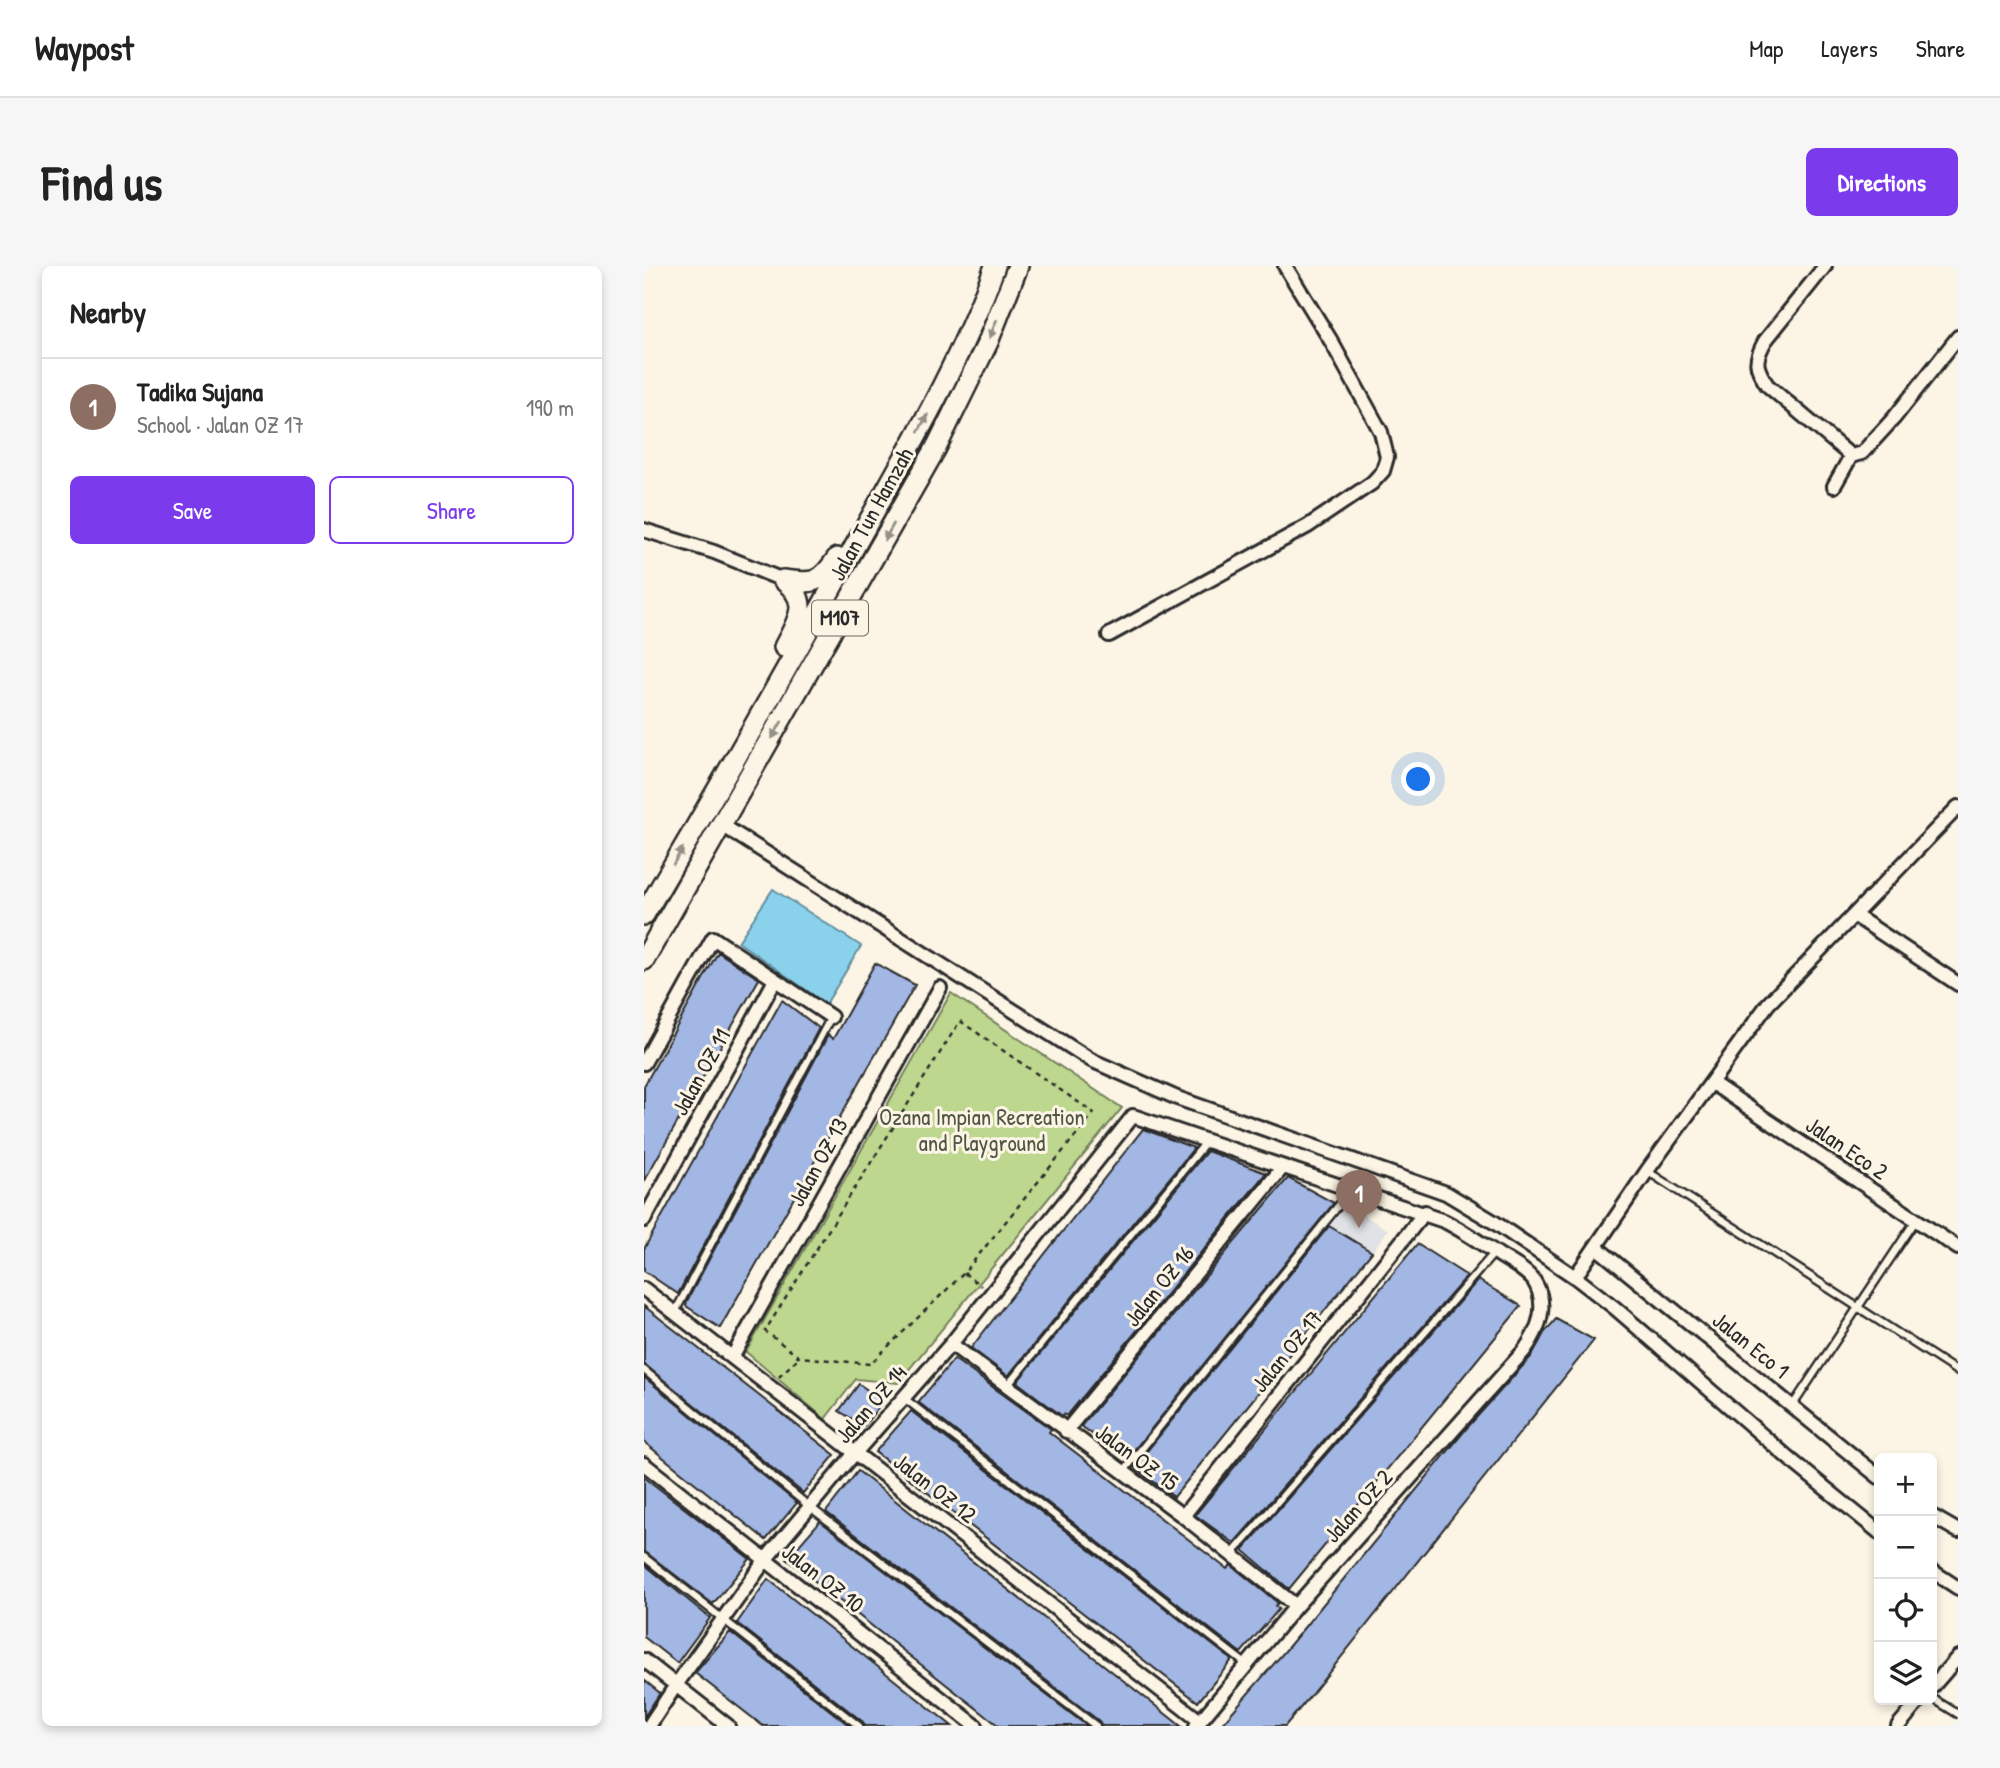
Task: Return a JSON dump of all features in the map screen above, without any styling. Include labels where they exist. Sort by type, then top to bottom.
[{"type":"main road","points":[[959,351],[986,266]]},
{"type":"main road","name":"Jalan Tun Hamzah","points":[[644,915],[909,449],[959,351],[995,266]]},
{"type":"main road","name":"Jalan Tun Hamzah","points":[[644,960],[936,448],[976,367],[1018,266]]},
{"type":"main road","points":[[783,580],[803,583],[818,581],[827,574],[909,449]]},
{"type":"main road","points":[[715,793],[754,706],[800,615],[799,597],[793,587],[783,580]]},
{"type":"street","points":[[1109,635],[1308,526],[1371,483],[1383,471],[1387,457],[1381,432],[1331,341],[1285,266]]},
{"type":"street","points":[[1825,266],[1765,341],[1758,355],[1757,370],[1767,385],[1851,456]]},
{"type":"street","points":[[1834,486],[1851,456],[1862,453],[1958,337]]},
{"type":"street","points":[[644,530],[715,552],[783,580]]},
{"type":"street","points":[[1575,1277],[1647,1171],[1768,1004],[1958,807]]},
{"type":"street","points":[[722,825],[1091,1060],[1177,1098],[1446,1193],[1506,1229],[1615,1308],[1874,1528]]},
{"type":"street","points":[[1854,915],[1958,984]]},
{"type":"street","points":[[644,1063],[713,938],[831,1017]]},
{"type":"street","name":"Jalan OZ 11","points":[[644,1220],[775,980]]},
{"type":"street","name":"Jalan OZ 13","points":[[733,1356],[940,988]]},
{"type":"street","name":"Jalan Eco 2","points":[[1712,1083],[1958,1248]]},
{"type":"street","name":"Jalan OZ 14","points":[[649,1726],[766,1559],[855,1452],[951,1344],[1133,1116],[1207,1141]]},
{"type":"street","points":[[1207,1141],[1425,1212],[1462,1230],[1495,1252]]},
{"type":"street","name":"Jalan OZ 16","points":[[1066,1431],[1283,1167]]},
{"type":"street","name":"Jalan OZ 17","points":[[1183,1516],[1425,1212]]},
{"type":"street","name":"Jalan Eco 1","points":[[1595,1247],[1874,1473]]},
{"type":"street","name":"Jalan OZ 2","points":[[1198,1723],[1296,1606],[1524,1351],[1540,1325],[1542,1310],[1534,1281],[1495,1252]]},
{"type":"street","name":"Jalan OZ 12","points":[[644,1289],[733,1356],[1198,1723]]},
{"type":"street","name":"Jalan OZ 15","points":[[951,1344],[1183,1516],[1296,1606]]},
{"type":"street","name":"Jalan OZ 10","points":[[644,1464],[976,1726]]},
{"type":"street","points":[[1937,1519],[1958,1531]]},
{"type":"street","points":[[1937,1574],[1958,1587]]},
{"type":"street","points":[[1937,1681],[1958,1657]]},
{"type":"street","points":[[644,1660],[728,1726]]},
{"type":"street","points":[[1898,1726],[1916,1705]]},
{"type":"lane","points":[[675,1312],[831,1017]]},
{"type":"lane","points":[[1007,1386],[1207,1141]]},
{"type":"lane","points":[[1647,1171],[1958,1372]]},
{"type":"lane","points":[[1123,1472],[1352,1189]]},
{"type":"lane","points":[[1793,1405],[1916,1219]]},
{"type":"lane","points":[[1232,1555],[1495,1252]]},
{"type":"lane","points":[[644,1370],[810,1507],[1096,1726]]},
{"type":"lane","points":[[904,1398],[1247,1665]]},
{"type":"lane","points":[[644,1557],[859,1726]]},
{"type":"lane","points":[[1937,1701],[1958,1714]]},
{"type":"path","points":[[960,1021],[1094,1113],[964,1273],[870,1364],[799,1357],[765,1331],[960,1021]]},
{"type":"path","points":[[964,1273],[991,1293]]},
{"type":"path","points":[[770,1387],[799,1357]]},
{"type":"shaded area","points":[[1346,1204],[1388,1230],[1372,1252],[1329,1226]]},
{"type":"green space","name":"Ozana Impian Recreation and Playground","points":[[951,993],[1122,1108],[898,1383],[856,1379],[825,1419],[746,1352]]},
{"type":"water","points":[[773,889],[861,946],[826,1004],[738,942]]},
{"type":"building","points":[[718,952],[759,979],[644,1181],[644,1086]]},
{"type":"building","points":[[875,963],[915,985],[720,1328],[686,1306],[687,1301],[828,1035],[833,1039]]},
{"type":"building","points":[[782,1000],[819,1028],[678,1294],[644,1271],[644,1249]]},
{"type":"building","points":[[1143,1129],[1194,1148],[1008,1376],[971,1348]]},
{"type":"building","points":[[1207,1151],[1266,1173],[1067,1416],[1062,1416],[1017,1382]]},
{"type":"building","points":[[1288,1178],[1334,1203],[1127,1459],[1081,1426]]},
{"type":"building","points":[[1329,1226],[1372,1252],[1174,1497],[1134,1467]]},
{"type":"building","points":[[1417,1244],[1467,1276],[1234,1543],[1195,1515]]},
{"type":"building","points":[[1478,1280],[1521,1306],[1289,1589],[1243,1550]]},
{"type":"building","points":[[644,1306],[835,1455],[803,1493],[644,1364]]},
{"type":"building","points":[[1556,1319],[1594,1340],[1307,1700],[1285,1726],[1220,1726],[1285,1651],[1466,1429],[1531,1357],[1544,1333]]},
{"type":"building","points":[[954,1359],[1051,1429],[1049,1432],[1227,1569],[1231,1565],[1278,1603],[1275,1606],[1279,1609],[1241,1653],[918,1402]]},
{"type":"building","points":[[644,1377],[797,1503],[766,1540],[644,1442]]},
{"type":"building","points":[[859,1384],[883,1401],[864,1426],[839,1411]]},
{"type":"building","points":[[911,1411],[1232,1660],[1198,1702],[875,1452]]},
{"type":"building","points":[[858,1471],[1181,1726],[1102,1726],[1099,1721],[826,1512]]},
{"type":"building","points":[[644,1477],[750,1559],[713,1604],[644,1551]]},
{"type":"building","points":[[820,1521],[1087,1726],[999,1726],[787,1559]]},
{"type":"building","points":[[644,1564],[710,1618],[677,1663],[644,1637]]},
{"type":"building","points":[[768,1579],[952,1726],[865,1726],[737,1623]]},
{"type":"building","points":[[730,1632],[850,1726],[763,1726],[695,1673]]},
{"type":"building","points":[[644,1680],[660,1693],[644,1717]]},
{"type":"place","name":"Tadika Sujana","points":[[1359,1228]]}]
